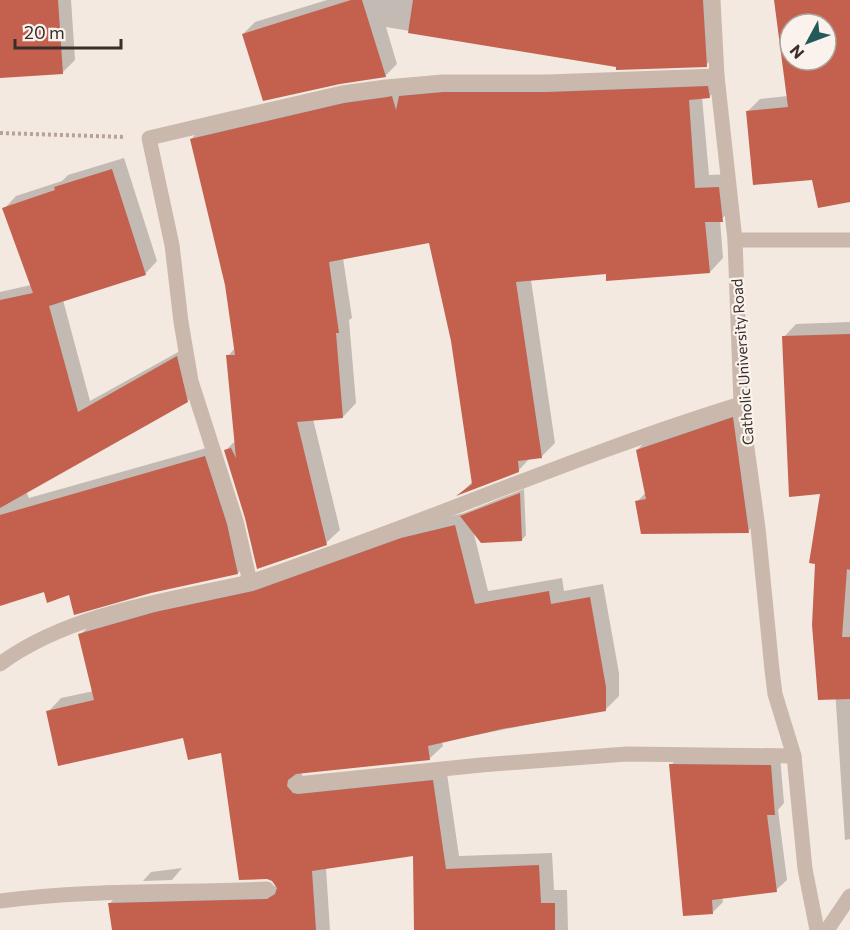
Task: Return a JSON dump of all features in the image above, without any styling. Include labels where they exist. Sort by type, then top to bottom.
[{"type":"street","name":"Catholic University Road","points":[[713,0],[717,76],[735,240],[741,405],[758,528],[773,678],[794,756],[805,869],[817,930]]},
{"type":"street","points":[[250,582],[236,521],[191,381],[180,322],[172,245],[149,138],[342,93],[386,87],[443,82],[548,82],[717,76]]},
{"type":"street","points":[[735,240],[850,240]]},
{"type":"street","points":[[0,664],[52,632],[109,615],[250,582],[352,547],[614,447],[741,405]]},
{"type":"street","points":[[297,784],[482,765],[627,754],[794,756]]},
{"type":"street","points":[[0,901],[136,890],[190,893],[267,889]]},
{"type":"street","points":[[827,930],[850,896]]},
{"type":"path","points":[[0,133],[149,138]]},
{"type":"building","points":[[0,0],[58,0],[63,74],[0,78]]},
{"type":"building","points":[[351,0],[362,0],[386,77],[340,84],[263,101],[242,34]]},
{"type":"building","points":[[413,0],[703,0],[707,67],[616,70],[616,67],[408,33]]},
{"type":"building","points":[[774,0],[850,0],[850,202],[818,208],[812,180],[753,185],[746,111],[788,107],[783,72],[838,72],[838,12],[778,12],[778,31]]},
{"type":"building","points":[[708,86],[710,98],[689,100],[695,188],[719,187],[723,222],[705,222],[710,273],[606,281],[606,274],[516,282],[542,458],[518,461],[519,472],[456,496],[472,484],[451,341],[429,243],[329,262],[339,333],[336,333],[343,418],[297,422],[327,545],[257,569],[245,518],[224,450],[231,448],[236,458],[226,355],[235,355],[225,285],[190,139],[344,103],[392,96],[396,110],[399,96],[443,92],[547,92]]},
{"type":"building","points":[[112,169],[146,275],[49,306],[78,412],[177,356],[188,402],[0,508],[0,300],[33,293],[2,208],[55,190],[54,187]]},
{"type":"building","points":[[850,334],[850,570],[847,569],[842,637],[850,637],[850,699],[818,700],[812,625],[815,564],[809,563],[820,494],[789,497],[782,336]]},
{"type":"building","points":[[733,417],[749,533],[641,534],[635,501],[646,499],[636,450]]},
{"type":"building","points":[[205,456],[227,524],[238,574],[151,593],[74,615],[69,595],[47,603],[44,592],[0,606],[0,515]]},
{"type":"building","points":[[520,493],[522,541],[481,543],[460,516]]},
{"type":"building","points":[[455,525],[475,604],[549,591],[551,604],[590,597],[606,687],[606,711],[502,729],[428,746],[430,760],[296,774],[288,780],[287,786],[293,793],[298,794],[433,780],[446,869],[539,865],[541,903],[555,903],[555,930],[414,930],[413,856],[312,871],[316,930],[112,930],[108,903],[267,899],[275,894],[277,888],[272,881],[267,879],[239,880],[221,753],[188,760],[183,738],[58,766],[46,711],[94,700],[78,634],[155,612],[253,591],[401,538]]},
{"type":"building","points":[[669,764],[771,765],[775,815],[767,815],[777,892],[712,900],[713,914],[683,916]]}]
